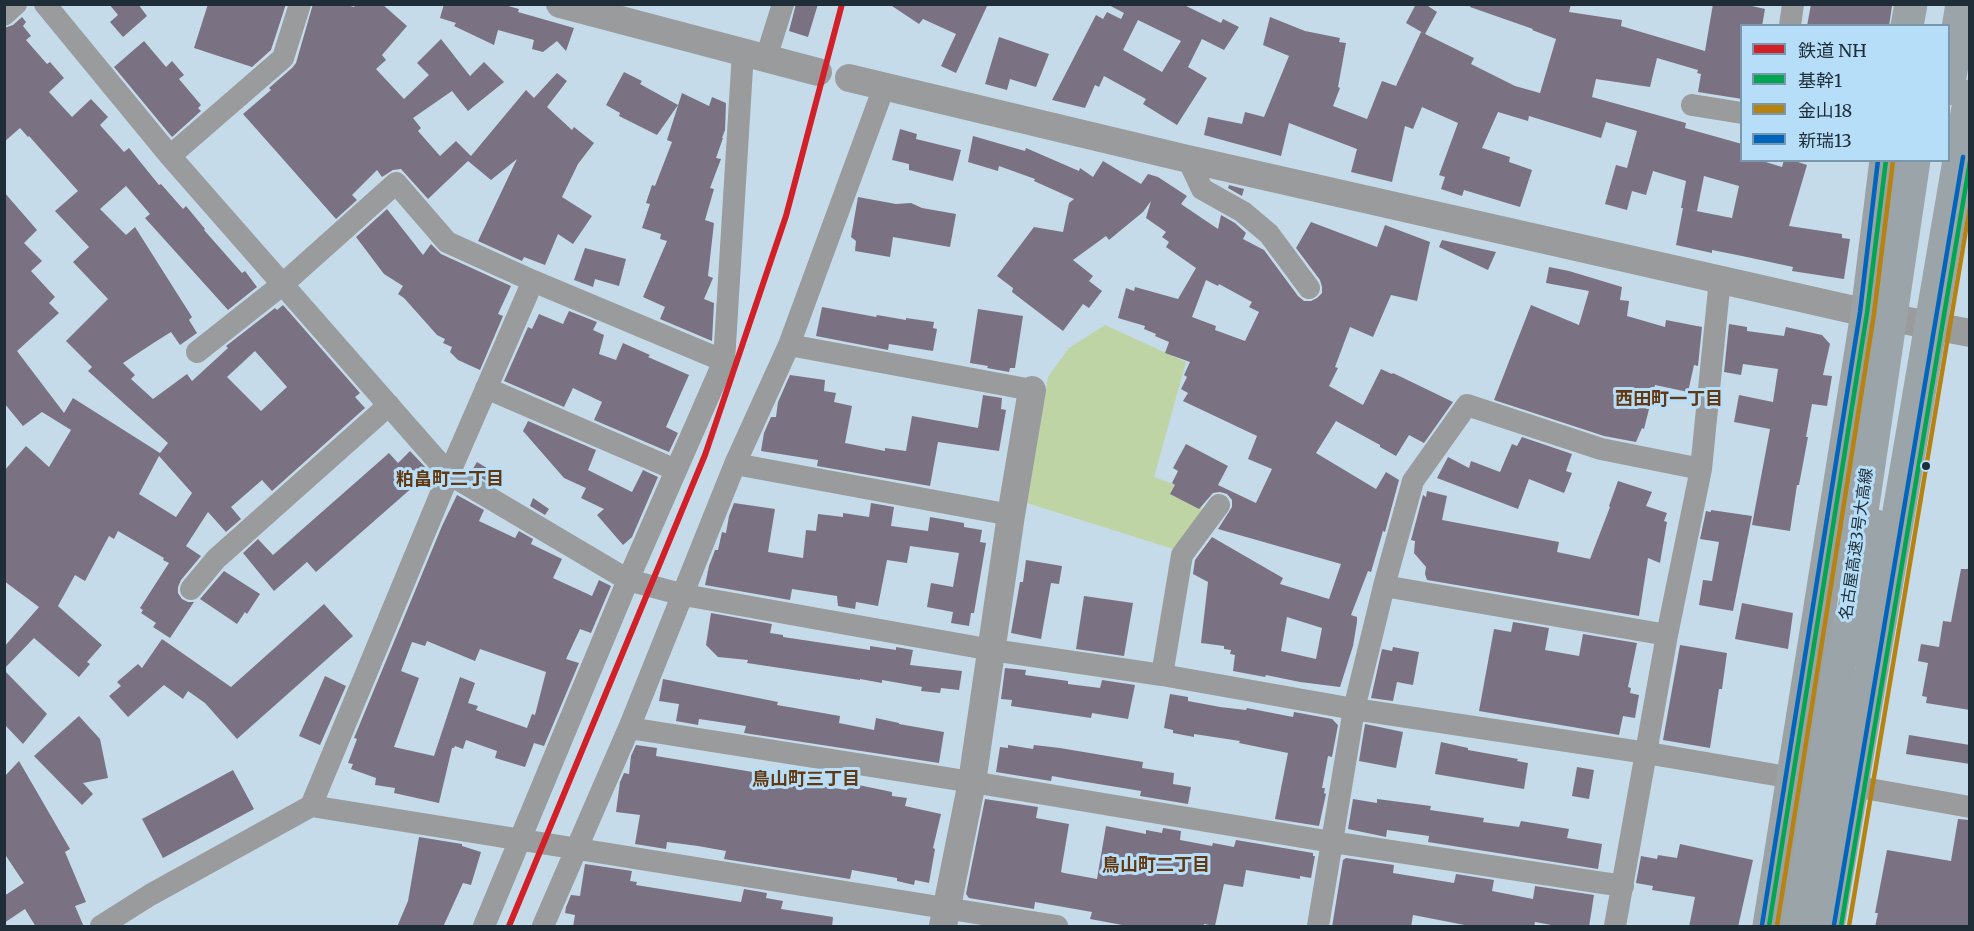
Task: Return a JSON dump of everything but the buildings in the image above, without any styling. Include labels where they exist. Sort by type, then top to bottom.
[{"type":"highway","points":[[1907,24],[1911,4]]},
{"type":"highway","points":[[1940,4],[1952,21],[1950,55]]},
{"type":"highway","name":"名古屋高速3号大高線","points":[[1828,927],[1970,96]]},
{"type":"highway","points":[[1841,927],[1864,788],[1955,330],[1970,158]]},
{"type":"highway","points":[[1769,927],[1867,313],[1886,162]]},
{"type":"highway","name":"名古屋高速3号大高線","points":[[1798,927],[1914,162]]},
{"type":"highway","points":[[1840,660],[1874,537],[1937,162]]},
{"type":"street","points":[[4,15],[16,4]]},
{"type":"street","points":[[45,4],[170,156],[449,474],[628,580],[684,595],[992,650],[1162,675],[1354,709],[1647,753],[1793,778]]},
{"type":"street","points":[[170,156],[284,58],[300,4]]},
{"type":"street","points":[[560,4],[818,72]]},
{"type":"street","points":[[484,927],[628,580],[724,361],[755,55],[783,4]]},
{"type":"street","points":[[1790,24],[1793,4]]},
{"type":"street","points":[[849,78],[1188,159],[1867,313],[1955,330]]},
{"type":"street","points":[[543,927],[629,728],[735,465],[789,345],[884,87]]},
{"type":"street","points":[[1692,105],[1740,113]]},
{"type":"street","points":[[1188,159],[1202,189],[1243,212],[1269,234],[1309,288]]},
{"type":"street","points":[[196,352],[283,284],[396,183],[447,242],[533,281],[724,361]]},
{"type":"street","points":[[1615,927],[1667,635],[1701,469],[1720,279]]},
{"type":"street","points":[[311,806],[449,474],[533,281]]},
{"type":"street","points":[[789,345],[1032,390],[1011,515],[972,782],[944,917]]},
{"type":"street","points":[[486,388],[676,470]]},
{"type":"street","points":[[191,589],[216,559],[389,405]]},
{"type":"street","points":[[1318,927],[1354,709],[1413,481],[1467,405],[1601,449],[1701,469]]},
{"type":"street","points":[[735,465],[1011,515]]},
{"type":"street","points":[[1162,675],[1182,555],[1219,505]]},
{"type":"street","points":[[1384,586],[1667,635]]},
{"type":"street","points":[[629,728],[1332,842],[1623,886]]},
{"type":"street","points":[[1864,788],[1970,807]]},
{"type":"street","points":[[101,927],[150,895],[311,806],[521,838],[944,917],[1057,927]]},
{"type":"green space","points":[[1105,325],[1186,362],[1154,477],[1206,496],[1186,553],[1027,503],[1048,377],[1069,348]]},
{"type":"rail line","name":"NH","points":[[509,926],[705,455],[786,216],[842,4]]},
{"type":"transit line","name":"新瑞13","points":[[1834,925],[1963,157]]},
{"type":"transit line","name":"基幹1","points":[[1841,926],[1970,161]]},
{"type":"transit line","name":"新瑞13","points":[[1762,925],[1860,312],[1878,162]]},
{"type":"transit line","name":"基幹1","points":[[1769,926],[1867,313],[1886,162]]},
{"type":"transit line","name":"金山18","points":[[1777,926],[1874,314],[1893,162]]},
{"type":"transit line","name":"金山18","points":[[1849,926],[1970,206]]},
{"type":"district","name":"西田町一丁目","points":[[1669,400]]},
{"type":"district","name":"粕畠町二丁目","points":[[450,480]]},
{"type":"district","name":"鳥山町三丁目","points":[[806,780]]},
{"type":"district","name":"鳥山町二丁目","points":[[1156,866]]}]
